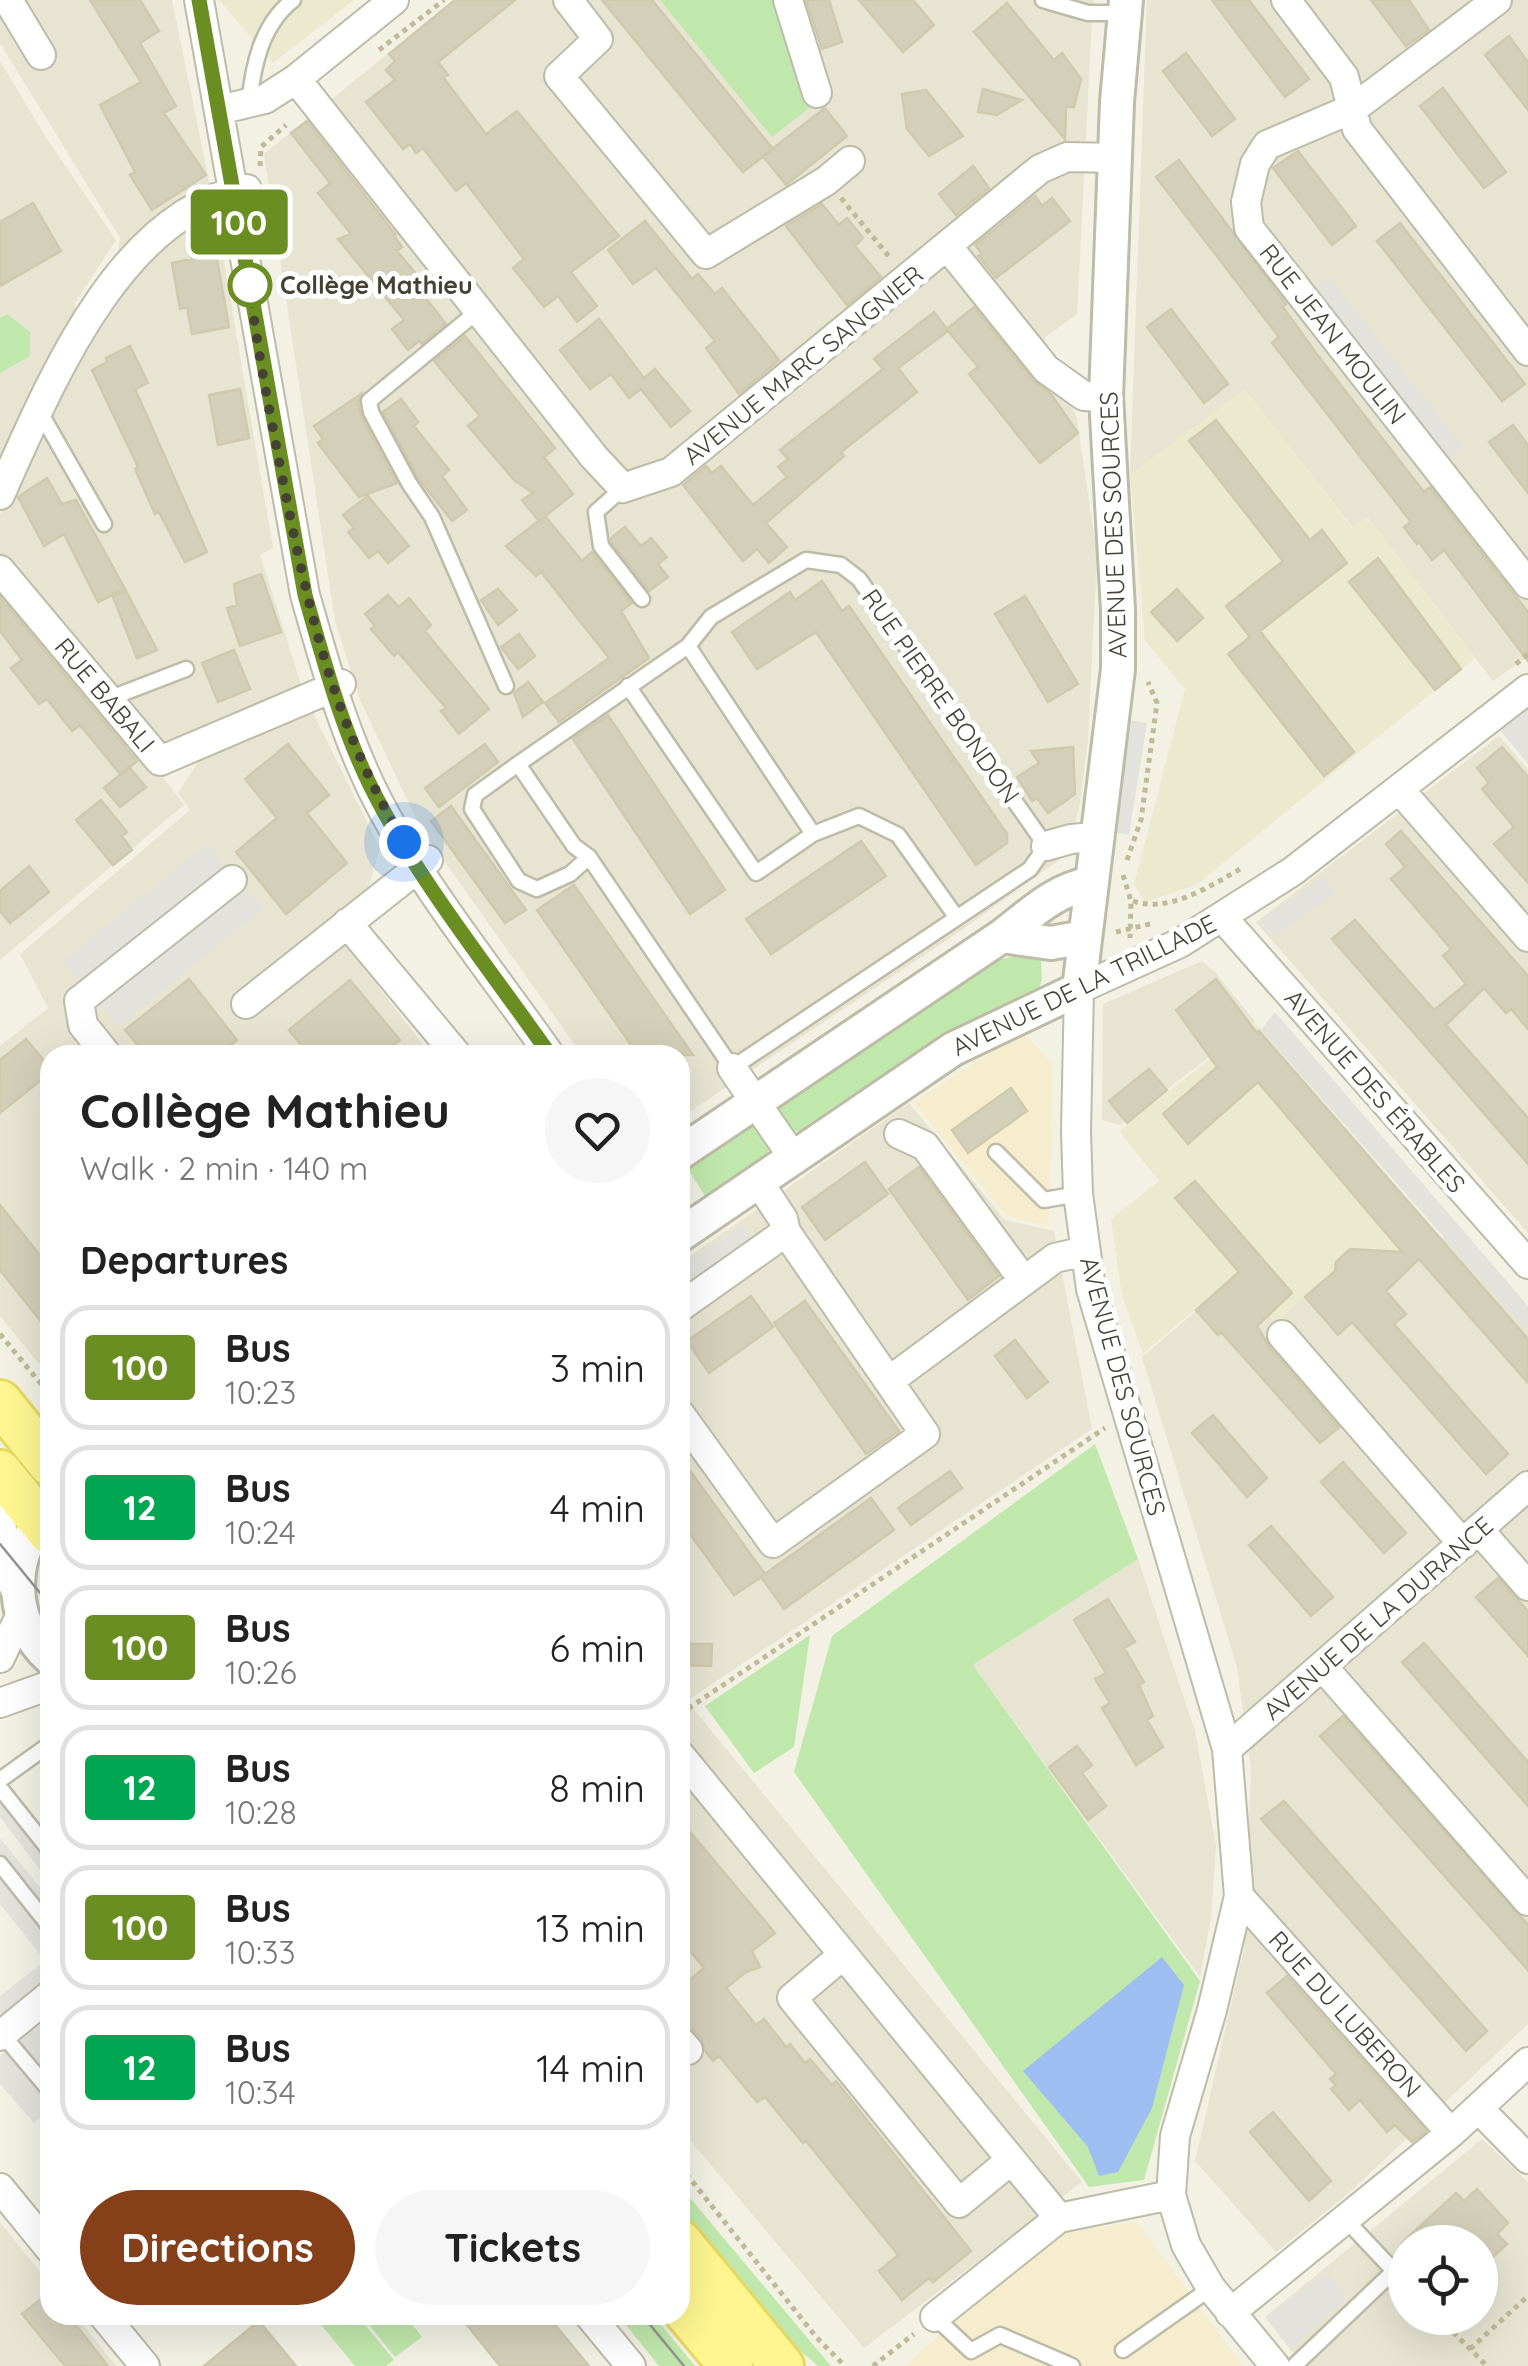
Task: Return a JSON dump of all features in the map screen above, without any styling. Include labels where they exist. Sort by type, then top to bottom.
[{"type":"main road","points":[[0,1402],[40,1452]]},
{"type":"main road","points":[[0,1472],[35,1519]]},
{"type":"main road","points":[[690,2254],[782,2366]]},
{"type":"main road","points":[[690,2317],[732,2366]]},
{"type":"street","points":[[8,0],[42,55]]},
{"type":"street","points":[[199,0],[219,110],[248,187],[301,576],[336,686],[374,792],[543,1045]]},
{"type":"street","points":[[219,110],[265,98],[296,79],[394,0]]},
{"type":"street","points":[[568,0],[598,39],[559,76],[706,254],[826,181],[850,162]]},
{"type":"street","points":[[788,0],[817,93]]},
{"type":"street","points":[[1286,0],[1344,77],[1358,129],[1528,351]]},
{"type":"street","name":"RUE JEAN MOULIN","points":[[1497,0],[1354,108],[1267,145],[1255,164],[1246,202],[1249,228],[1528,584]]},
{"type":"street","name":"AVENUE DES SOURCES","points":[[1125,6],[1106,396],[1118,669],[1079,989],[1078,1194],[1091,1290],[1227,1749],[1238,1896],[1212,2010],[1175,2136],[1170,2195],[1186,2245],[1211,2288],[1275,2366]]},
{"type":"street","points":[[296,79],[594,457],[624,488]]},
{"type":"street","name":"AVENUE MARC SANGNIER","points":[[624,488],[671,472],[1040,168],[1067,157],[1115,158]]},
{"type":"street","points":[[0,496],[38,410],[91,312],[155,233],[188,209],[248,187]]},
{"type":"street","points":[[948,247],[1046,369],[1084,396],[1106,396]]},
{"type":"street","name":"RUE BABALI","points":[[0,570],[160,760],[336,686]]},
{"type":"street","name":"AVENUE DE LA TRILLADE","points":[[690,1228],[953,1049],[1180,943],[1294,871],[1528,690]]},
{"type":"street","points":[[1399,789],[1528,937]]},
{"type":"street","points":[[1046,846],[1096,837]]},
{"type":"street","points":[[246,1004],[423,864]]},
{"type":"street","points":[[99,1045],[83,1025],[79,1001],[232,880]]},
{"type":"street","points":[[690,1147],[1002,936],[1066,888],[1090,883]]},
{"type":"street","name":"AVENUE DES ÉRABLES","points":[[1222,917],[1528,1264]]},
{"type":"street","points":[[347,923],[448,1045]]},
{"type":"street","name":"AVENUE DE LA TRILLADE","points":[[1002,936],[1051,943],[1084,937]]},
{"type":"street","points":[[732,1068],[793,1156]]},
{"type":"street","points":[[899,1134],[925,1146],[1024,1281]]},
{"type":"street","points":[[690,1428],[773,1543],[925,1434],[786,1232],[783,1219],[758,1181]]},
{"type":"street","points":[[690,1300],[786,1232]]},
{"type":"street","points":[[889,1381],[1055,1258],[1085,1251]]},
{"type":"street","points":[[1282,1335],[1471,1537],[1528,1586]]},
{"type":"street","name":"AVENUE DE LA DURANCE","points":[[1227,1749],[1528,1486]]},
{"type":"street","points":[[0,1658],[20,1604],[22,1555],[35,1519]]},
{"type":"street","points":[[20,1604],[30,1634],[40,1646]]},
{"type":"street","points":[[1322,1666],[1528,1901]]},
{"type":"street","points":[[0,1703],[40,1689]]},
{"type":"street","points":[[690,1767],[1059,2218]]},
{"type":"street","name":"RUE DU LUBERON","points":[[1238,1896],[1451,2133]]},
{"type":"street","points":[[843,1954],[792,1998],[959,2203],[1012,2160]]},
{"type":"street","points":[[1,2035],[40,2003]]},
{"type":"street","points":[[1230,2313],[1480,2109],[1528,2062]]},
{"type":"street","points":[[1480,2109],[1528,2159]]},
{"type":"street","points":[[0,2188],[40,2238]]},
{"type":"street","points":[[935,2317],[1059,2218],[1170,2195]]},
{"type":"street","points":[[111,2325],[145,2366]]},
{"type":"street","points":[[597,2325],[630,2366]]},
{"type":"lane","points":[[249,104],[254,60],[265,36],[293,0]]},
{"type":"lane","points":[[1043,0],[1088,13],[1125,6]]},
{"type":"lane","points":[[478,311],[369,401],[371,412],[409,483],[432,516],[506,686]]},
{"type":"lane","points":[[38,410],[104,524]]},
{"type":"lane","points":[[624,488],[596,512],[601,546],[642,599]]},
{"type":"lane","name":"RUE PIERRE BONDON","points":[[589,858],[570,874],[537,889],[519,882],[472,809],[475,795],[688,646],[711,617],[806,560],[841,566],[859,580],[1046,846]]},
{"type":"lane","points":[[688,646],[813,834]]},
{"type":"lane","points":[[108,699],[186,669]]},
{"type":"lane","points":[[628,686],[756,873],[813,834],[859,816],[898,835],[957,918]]},
{"type":"lane","points":[[518,764],[574,846],[589,858],[732,1068],[1030,869],[1046,846]]},
{"type":"lane","points":[[996,1152],[1044,1200],[1078,1194]]},
{"type":"lane","points":[[0,1780],[40,1751]]},
{"type":"lane","points":[[0,1788],[40,1838]]},
{"type":"lane","points":[[0,1864],[40,1914]]},
{"type":"lane","points":[[1,2035],[40,2079]]},
{"type":"lane","points":[[1294,2366],[1394,2271],[1347,2221]]},
{"type":"lane","points":[[1123,2350],[1211,2288]]},
{"type":"lane","points":[[935,2317],[970,2351],[1000,2335],[1072,2366]]},
{"type":"path","points":[[370,58],[444,0]]},
{"type":"path","points":[[248,187],[261,147],[286,125]]},
{"type":"path","points":[[826,181],[908,280]]},
{"type":"path","points":[[1122,872],[1131,901],[1147,906],[1198,892],[1245,867]]},
{"type":"path","points":[[0,1334],[40,1383]]},
{"type":"path","points":[[690,1707],[1128,1412]]},
{"type":"path","points":[[690,2179],[817,2338],[845,2366]]},
{"type":"path","points":[[1470,2349],[1528,2296]]},
{"type":"path","points":[[873,2366],[935,2317]]},
{"type":"path","points":[[1456,2335],[1487,2366]]},
{"type":"shaded area","points":[[0,0],[172,0],[217,221],[273,548],[260,555],[301,684],[163,748],[149,759],[184,805],[0,960],[0,515],[111,303],[120,238],[0,43]]},
{"type":"shaded area","points":[[219,0],[354,0],[273,63]]},
{"type":"shaded area","points":[[454,0],[1093,0],[1077,314],[1044,338],[1077,419],[1097,555],[1088,741],[1079,809],[1066,855],[959,932],[690,1111],[690,1045],[575,1045],[420,827],[360,700],[335,621],[264,154]]},
{"type":"shaded area","points":[[1147,0],[1528,0],[1528,656],[1493,681],[1368,518],[1353,528],[1245,390],[1130,475]]},
{"type":"shaded area","points":[[0,61],[45,136],[116,240],[75,303],[76,327],[0,468]]},
{"type":"shaded area","points":[[1329,277],[1463,447],[1444,462],[1311,291]]},
{"type":"shaded area","points":[[1245,389],[1352,528],[1367,517],[1475,658],[1196,885],[1145,902],[1134,884],[1185,689],[1145,641],[1130,475]]},
{"type":"shaded area","points":[[1528,707],[1528,764],[1500,730]]},
{"type":"shaded area","points":[[313,713],[380,848],[350,950],[423,1045],[40,1045],[40,1365],[0,1316],[0,1046],[48,1008],[20,954],[190,810],[178,793],[200,759]]},
{"type":"shaded area","points":[[1124,719],[1147,723],[1129,835],[1106,831]]},
{"type":"shaded area","points":[[1499,736],[1528,769],[1528,1233],[1256,922]]},
{"type":"shaded area","points":[[206,845],[263,908],[118,1026],[63,961]]},
{"type":"shaded area","points":[[1323,877],[1334,894],[1272,938],[1260,921]]},
{"type":"shaded area","points":[[1202,961],[1255,1022],[1120,1125],[1102,1120],[1103,1004]]},
{"type":"shaded area","points":[[1275,1012],[1528,1306],[1528,1332],[1261,1030]]},
{"type":"shaded area","points":[[1255,1023],[1442,1238],[1337,1336],[1302,1297],[1276,1322],[1237,1273],[1143,1354],[1122,1296],[1111,1219],[1159,1181],[1119,1131]]},
{"type":"shaded area","points":[[1023,1032],[1053,1064],[1049,1226],[1006,1216],[913,1102]]},
{"type":"shaded area","points":[[909,1103],[1005,1220],[1054,1231],[1092,1429],[690,1699],[690,1256]]},
{"type":"shaded area","points":[[742,1225],[754,1243],[690,1287],[690,1260]]},
{"type":"shaded area","points":[[1445,1235],[1528,1330],[1528,2024],[1351,2191],[1276,2252],[1195,2161],[1244,1948],[1251,1771],[1237,1667],[1142,1357],[1236,1277],[1276,1323],[1302,1297],[1338,1337]]},
{"type":"shaded area","points":[[1138,1559],[1195,1731],[1216,1845],[1211,1919],[1200,1977],[973,1665]]},
{"type":"shaded area","points":[[690,1705],[1082,2182],[864,2348],[690,2140]]},
{"type":"shaded area","points":[[0,1799],[40,1850],[40,1870],[0,1817]]},
{"type":"shaded area","points":[[0,1838],[40,1888],[40,1954],[0,1904]]},
{"type":"shaded area","points":[[40,1965],[40,1990],[0,2021],[0,1996]]},
{"type":"shaded area","points":[[40,2024],[40,2118],[34,2123],[0,2084],[0,2056]]},
{"type":"shaded area","points":[[1482,2139],[1528,2182],[1528,2366],[1303,2366],[1265,2317]]},
{"type":"shaded area","points":[[0,2222],[40,2272],[40,2325],[83,2325],[116,2366],[0,2366]]},
{"type":"shaded area","points":[[1137,2222],[1243,2366],[904,2366],[1058,2233]]},
{"type":"shaded area","points":[[1328,2273],[1347,2298],[1291,2349],[1267,2316]]},
{"type":"green space","points":[[660,0],[780,0],[813,105],[772,137]]},
{"type":"green space","points":[[7,314],[30,332],[30,356],[0,373],[0,318]]},
{"type":"green space","points":[[1029,953],[1041,959],[1042,981],[1036,993],[936,1043],[801,1132],[784,1127],[778,1110],[782,1095],[998,960]]},
{"type":"green space","points":[[744,1124],[755,1124],[769,1145],[767,1160],[715,1199],[705,1196],[690,1172],[690,1163]]},
{"type":"green space","points":[[1095,1444],[1138,1559],[973,1665],[1200,1981],[1144,2180],[1089,2187],[794,1772],[832,1636]]},
{"type":"green space","points":[[810,1635],[794,1747],[754,1773],[705,1706]]},
{"type":"green space","points":[[690,2198],[831,2366],[818,2366],[766,2322],[690,2230]]},
{"type":"green space","points":[[321,2325],[365,2325],[394,2360],[386,2366],[355,2366]]},
{"type":"green space","points":[[369,2325],[413,2325],[422,2337],[395,2357]]},
{"type":"green space","points":[[626,2325],[661,2325],[695,2366],[659,2366]]},
{"type":"water","points":[[1162,1957],[1184,1985],[1152,2108],[1118,2172],[1099,2176],[1088,2147],[1023,2071]]},
{"type":"building","points":[[90,0],[140,0],[159,31],[140,43],[176,106],[164,113],[206,175],[152,210],[130,175],[135,172],[100,105],[141,82]]},
{"type":"building","points":[[455,0],[515,0],[438,62],[448,75],[443,77],[486,134],[517,111],[619,236],[571,272],[597,306],[577,322],[558,296],[544,307],[513,268],[524,259],[466,183],[456,191],[423,148],[416,153],[410,144],[403,149],[366,102],[395,80],[386,70],[395,61],[389,54]]},
{"type":"building","points":[[602,0],[652,0],[773,149],[743,172]]},
{"type":"building","points":[[806,0],[829,0],[842,42],[822,49]]},
{"type":"building","points":[[859,0],[913,0],[934,25],[903,52]]},
{"type":"building","points":[[1212,0],[1249,0],[1309,79],[1285,97]]},
{"type":"building","points":[[1371,0],[1409,0],[1429,30],[1406,46]]},
{"type":"building","points":[[1007,3],[1054,60],[1062,53],[1081,79],[1074,107],[1066,107],[1065,139],[974,32]]},
{"type":"building","points":[[1509,36],[1528,62],[1528,110],[1485,55]]},
{"type":"building","points":[[1186,53],[1235,119],[1212,136],[1163,71]]},
{"type":"building","points":[[1443,88],[1506,172],[1484,188],[1420,106]]},
{"type":"building","points":[[983,89],[1022,100],[997,115],[978,112]]},
{"type":"building","points":[[926,90],[963,136],[929,156],[907,129],[902,94]]},
{"type":"building","points":[[825,108],[847,136],[786,185],[763,156]]},
{"type":"building","points":[[307,121],[396,235],[402,247],[397,251],[426,286],[420,291],[446,324],[422,344],[419,341],[408,350],[392,329],[404,320],[338,239],[351,234],[318,193],[330,183],[291,133]]},
{"type":"building","points":[[1298,151],[1356,226],[1332,245],[1273,168]]},
{"type":"building","points":[[1179,160],[1286,304],[1283,307],[1319,357],[1424,492],[1430,487],[1528,612],[1528,661],[1444,550],[1432,560],[1417,544],[1404,527],[1411,522],[1272,343],[1279,337],[1156,177]]},
{"type":"building","points":[[973,166],[989,188],[956,215],[939,194]]},
{"type":"building","points":[[1035,196],[1042,206],[1052,198],[1070,221],[996,278],[978,256],[982,254],[975,245]]},
{"type":"building","points":[[33,203],[61,251],[0,286],[0,222]]},
{"type":"building","points":[[822,204],[839,225],[847,218],[863,238],[855,246],[881,277],[847,305],[786,226]]},
{"type":"building","points":[[645,221],[692,279],[698,274],[715,294],[722,288],[779,360],[739,394],[706,348],[715,341],[656,268],[633,284],[608,250]]},
{"type":"building","points":[[1400,223],[1525,384],[1502,401],[1377,241]]},
{"type":"building","points":[[213,237],[229,327],[192,334],[187,307],[180,309],[172,263],[192,259],[188,241]]},
{"type":"building","points":[[974,307],[1033,380],[1051,394],[1078,433],[1040,463],[969,374],[978,367],[948,331],[898,368],[917,392],[841,452],[844,456],[766,523],[787,547],[769,563],[757,549],[743,561],[683,485],[706,466],[712,473],[721,466],[753,505],[787,477],[778,467],[788,459],[780,450],[883,369],[874,359],[934,312],[947,329]]},
{"type":"building","points":[[1171,309],[1228,384],[1204,403],[1147,327]]},
{"type":"building","points":[[599,319],[644,378],[655,369],[690,411],[671,427],[641,389],[629,398],[611,374],[590,389],[560,350]]},
{"type":"building","points":[[465,336],[555,448],[544,457],[573,494],[539,521],[522,500],[533,493],[514,480],[468,426],[480,416],[434,361]]},
{"type":"building","points":[[130,346],[148,383],[135,389],[207,552],[185,562],[159,512],[155,514],[135,469],[138,467],[92,370]]},
{"type":"building","points":[[240,389],[249,438],[218,445],[209,395]]},
{"type":"building","points":[[361,394],[361,416],[397,483],[359,497],[318,443],[323,439],[314,426]]},
{"type":"building","points":[[401,399],[418,422],[414,426],[449,470],[442,476],[467,510],[452,521],[418,478],[383,412]]},
{"type":"building","points":[[1216,420],[1310,540],[1322,530],[1347,563],[1260,631],[1354,752],[1324,776],[1228,654],[1250,637],[1226,606],[1283,561],[1189,441]]},
{"type":"building","points":[[1513,425],[1528,445],[1528,493],[1489,442]]},
{"type":"building","points":[[47,478],[62,504],[76,500],[125,589],[98,602],[64,534],[44,546],[18,497]]},
{"type":"building","points":[[368,496],[409,546],[388,563],[378,551],[369,558],[348,532],[354,528],[343,515]]},
{"type":"building","points":[[545,516],[582,561],[592,552],[632,603],[621,611],[649,658],[559,722],[545,703],[609,658],[541,572],[536,576],[506,546]]},
{"type":"building","points":[[625,527],[641,546],[651,538],[667,557],[658,564],[668,577],[649,591],[611,542]]},
{"type":"building","points":[[1378,558],[1461,669],[1435,690],[1349,582]]},
{"type":"building","points":[[261,574],[281,632],[240,646],[227,608],[237,605],[234,584]]},
{"type":"building","points":[[822,581],[842,611],[849,606],[955,759],[951,761],[956,760],[1007,834],[1007,843],[976,865],[816,632],[757,669],[732,632],[790,592],[795,600]]},
{"type":"building","points":[[498,589],[517,610],[498,625],[481,600]]},
{"type":"building","points":[[1177,589],[1203,618],[1177,641],[1151,612]]},
{"type":"building","points":[[126,591],[157,650],[137,658],[113,597]]},
{"type":"building","points":[[388,595],[399,607],[409,598],[431,625],[425,631],[489,709],[459,734],[441,711],[446,708],[398,652],[394,656],[371,629],[375,626],[365,614]]},
{"type":"building","points":[[1025,596],[1078,684],[1048,702],[995,614]]},
{"type":"building","points":[[0,597],[137,761],[121,775],[80,725],[72,731],[47,699],[39,704],[11,668],[22,660],[0,631]]},
{"type":"building","points":[[519,634],[535,656],[518,669],[501,647]]},
{"type":"building","points":[[234,650],[250,689],[218,702],[202,663]]},
{"type":"building","points":[[528,682],[543,702],[523,717],[514,693]]},
{"type":"building","points":[[608,715],[725,890],[690,914],[573,739]]},
{"type":"building","points":[[288,744],[329,795],[307,813],[347,863],[286,914],[236,852],[277,818],[245,779]]},
{"type":"building","points":[[485,744],[498,762],[439,807],[425,788]]},
{"type":"building","points":[[1073,747],[1075,794],[1048,813],[1037,798],[1032,801],[1017,777],[1039,763],[1031,751]]},
{"type":"building","points":[[1502,747],[1528,777],[1528,883],[1494,844],[1514,827],[1482,789],[1489,783],[1477,768]]},
{"type":"building","points":[[129,767],[146,787],[120,807],[104,788]]},
{"type":"building","points":[[101,800],[127,832],[122,836],[132,850],[113,865],[76,820]]},
{"type":"building","points":[[451,806],[526,910],[505,923],[431,821]]},
{"type":"building","points":[[1401,831],[1528,976],[1528,1029],[1511,1009],[1506,1013],[1484,988],[1446,1025],[1528,1118],[1528,1164],[1332,939],[1355,920],[1434,1010],[1466,984],[1443,956],[1451,949],[1391,879],[1405,867],[1386,844]]},
{"type":"building","points":[[861,841],[886,876],[771,954],[746,919]]},
{"type":"building","points":[[29,866],[49,892],[10,923],[0,911],[0,891]]},
{"type":"building","points":[[574,885],[686,1045],[631,1045],[537,910]]},
{"type":"building","points":[[189,979],[237,1040],[231,1045],[138,1045],[125,1030]]},
{"type":"building","points":[[1216,979],[1257,1033],[1528,1339],[1528,1383],[1419,1259],[1386,1291],[1406,1314],[1394,1324],[1508,1454],[1486,1474],[1352,1322],[1338,1335],[1305,1297],[1335,1271],[1336,1262],[1350,1249],[1402,1252],[1258,1082],[1188,1144],[1163,1114],[1217,1067],[1176,1010]]},
{"type":"building","points":[[350,980],[400,1040],[394,1045],[301,1045],[289,1030]]},
{"type":"building","points":[[26,1039],[40,1056],[40,1081],[0,1113],[0,1060]]},
{"type":"building","points":[[1149,1069],[1167,1090],[1127,1123],[1109,1101]]},
{"type":"building","points":[[1011,1088],[1027,1111],[968,1153],[952,1130]]},
{"type":"building","points":[[865,1162],[888,1194],[825,1240],[802,1207]]},
{"type":"building","points":[[919,1167],[999,1276],[968,1300],[889,1189]]},
{"type":"building","points":[[1195,1181],[1292,1293],[1257,1326],[1269,1346],[1339,1427],[1320,1443],[1221,1332],[1218,1335],[1196,1310],[1239,1272],[1175,1198]]},
{"type":"building","points":[[0,1205],[40,1255],[40,1320],[0,1270]]},
{"type":"building","points":[[751,1296],[773,1327],[709,1373],[690,1345],[690,1339]]},
{"type":"building","points":[[805,1301],[899,1431],[866,1454],[774,1323]]},
{"type":"building","points":[[1015,1340],[1048,1382],[1027,1398],[995,1356]]},
{"type":"building","points":[[1213,1415],[1267,1478],[1247,1497],[1192,1433]]},
{"type":"building","points":[[1343,1462],[1406,1533],[1384,1553],[1321,1482]]},
{"type":"building","points":[[690,1471],[765,1574],[871,1498],[894,1530],[784,1609],[761,1577],[734,1595],[690,1534]]},
{"type":"building","points":[[950,1471],[962,1488],[911,1525],[898,1508]]},
{"type":"building","points":[[1271,1526],[1333,1597],[1311,1616],[1249,1545]]},
{"type":"building","points":[[1498,1578],[1528,1611],[1528,1656],[1476,1597]]},
{"type":"building","points":[[1108,1599],[1135,1642],[1124,1648],[1144,1682],[1139,1685],[1153,1716],[1147,1720],[1163,1747],[1136,1765],[1102,1708],[1110,1703],[1095,1679],[1106,1673],[1074,1620]]},
{"type":"building","points":[[1424,1643],[1528,1762],[1528,1806],[1402,1662]]},
{"type":"building","points":[[690,1644],[712,1644],[711,1666],[690,1665]]},
{"type":"building","points":[[1343,1716],[1528,1925],[1528,1970],[1320,1736]]},
{"type":"building","points":[[1077,1746],[1092,1765],[1082,1773],[1106,1806],[1088,1820],[1049,1767]]},
{"type":"building","points":[[1284,1801],[1487,2031],[1466,2051],[1261,1819]]},
{"type":"building","points":[[690,1832],[775,1933],[752,1951],[760,1967],[746,1972],[726,1988],[756,2025],[764,2019],[786,2047],[790,2044],[805,2063],[810,2059],[832,2085],[836,2081],[971,2251],[933,2282],[929,2278],[902,2300],[879,2271],[898,2255],[806,2141],[803,2143],[765,2097],[757,2102],[719,2056],[713,2061],[690,2026],[690,1980],[704,1968],[690,1951]]},
{"type":"building","points":[[1287,1976],[1426,2131],[1412,2142],[1395,2125],[1387,2132],[1360,2100],[1349,2110],[1331,2089],[1336,2085],[1330,2079],[1336,2074],[1267,1993]]},
{"type":"building","points":[[1273,2112],[1331,2181],[1309,2201],[1250,2132]]},
{"type":"building","points":[[1477,2189],[1508,2223],[1498,2233],[1498,2225],[1421,2225],[1456,2193],[1464,2201]]},
{"type":"building","points":[[1498,2235],[1507,2244],[1498,2252]]},
{"type":"building","points":[[40,2300],[40,2325],[76,2325],[108,2366],[65,2366],[22,2314]]},
{"type":"building","points":[[254,2325],[262,2325],[296,2366],[204,2366]]},
{"type":"building","points":[[467,2325],[555,2325],[589,2366],[500,2366]]},
{"type":"tram line","points":[[0,1544],[40,1593]]},
{"type":"tram line","points":[[650,2325],[684,2366]]},
{"type":"bus line","name":"100","points":[[199,0],[305,595],[331,687],[374,792],[418,867],[543,1045]]},
{"type":"place","name":"Collège Mathieu","points":[[250,285]]},
{"type":"route","points":[[250,285],[305,595],[352,745],[404,842]]}]
